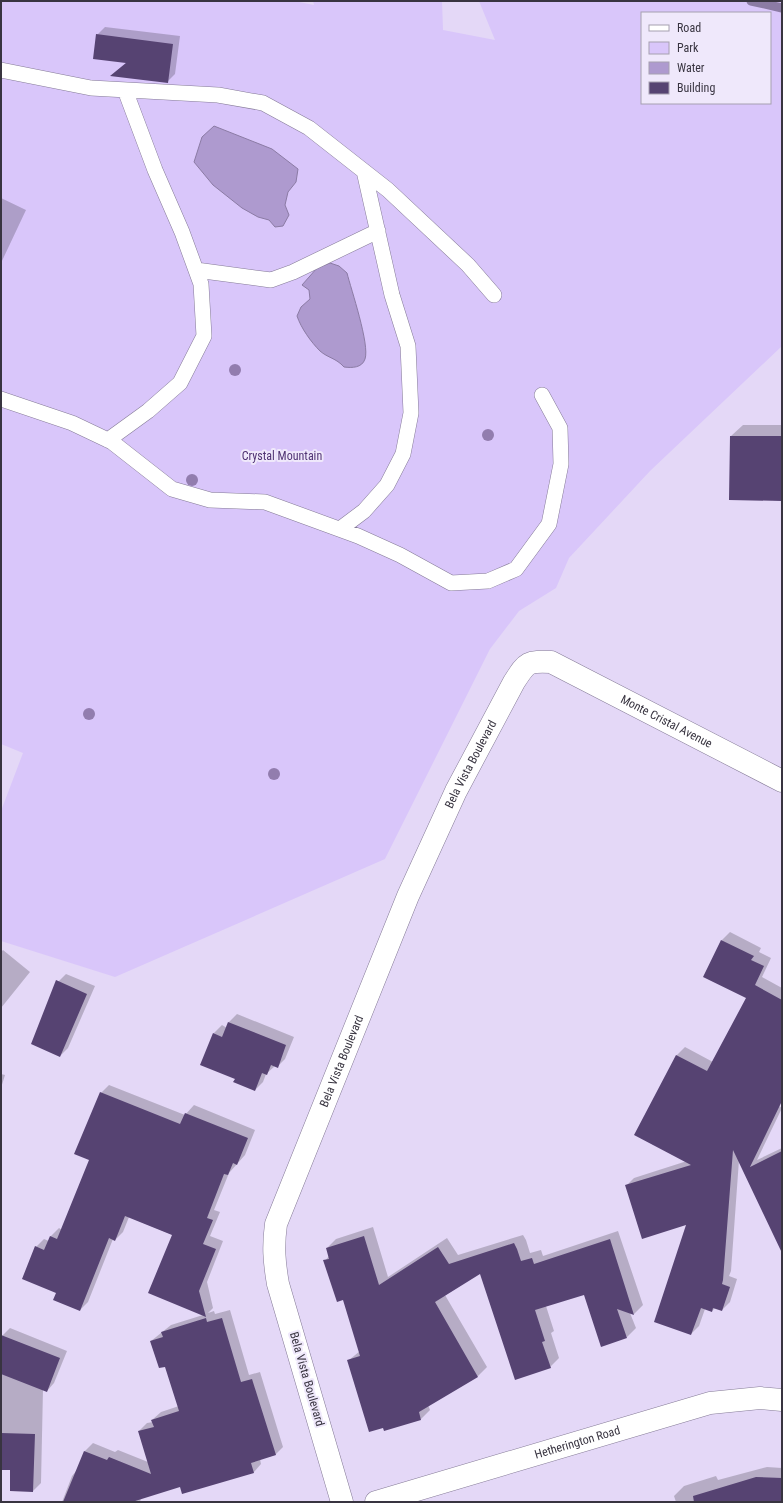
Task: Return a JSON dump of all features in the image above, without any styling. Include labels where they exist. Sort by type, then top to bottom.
[{"type":"street","name":"Bela Vista Boulevard","points":[[342,1502],[278,1284],[274,1262],[273,1242],[276,1224],[408,896],[456,791],[514,682],[524,667],[532,662],[551,662]]},
{"type":"street","name":"Monte Cristal Avenue","points":[[551,662],[782,781]]},
{"type":"street","name":"Hetherington Road","points":[[376,1502],[710,1403],[760,1398],[782,1400]]},
{"type":"lane","points":[[1,70],[91,88],[218,95],[262,103],[309,128],[388,190],[468,265],[494,295]]},
{"type":"lane","points":[[108,440],[148,410],[180,383],[204,336],[201,284],[182,232],[155,170],[125,90]]},
{"type":"lane","points":[[340,530],[364,511],[387,485],[403,454],[411,413],[408,346],[392,295],[364,171]]},
{"type":"lane","points":[[196,270],[271,280],[293,272],[378,231]]},
{"type":"lane","points":[[1,399],[72,423],[108,440],[172,489],[210,500],[265,502],[358,536],[400,555],[451,583],[488,581],[516,568],[549,524],[560,464],[560,428],[542,395]]},
{"type":"green space","name":"Crystal Mountain","points":[[1,1],[294,1],[314,5],[313,1],[442,1],[443,30],[495,40],[479,1],[782,1],[782,346],[650,471],[569,558],[556,588],[519,611],[490,649],[385,859],[115,977],[1,941],[1,811],[23,753],[1,744]]},
{"type":"water","points":[[214,126],[272,149],[298,169],[296,182],[288,192],[285,205],[289,215],[283,226],[275,227],[269,220],[258,217],[242,208],[213,185],[194,162],[202,137]]},
{"type":"water","points":[[330,263],[339,266],[347,273],[363,330],[366,352],[365,359],[362,364],[356,367],[344,367],[320,351],[307,335],[297,316],[301,307],[310,299],[309,290],[302,285],[317,268]]},
{"type":"building","points":[[96,34],[173,44],[168,83],[110,76],[126,63],[93,59]]},
{"type":"building","points":[[730,436],[782,436],[782,501],[729,500]]},
{"type":"building","points":[[721,940],[754,956],[751,960],[764,966],[755,985],[782,1000],[782,1101],[750,1167],[782,1151],[782,1253],[733,1150],[722,1284],[730,1287],[722,1311],[713,1308],[712,1312],[701,1308],[691,1335],[654,1322],[686,1225],[642,1239],[625,1185],[691,1165],[634,1135],[676,1055],[707,1071],[746,998],[703,977]]},
{"type":"building","points":[[56,980],[87,994],[60,1057],[31,1044]]},
{"type":"building","points":[[228,1022],[286,1045],[278,1068],[271,1065],[267,1075],[262,1073],[255,1091],[233,1082],[235,1079],[200,1065],[213,1033],[222,1037]]},
{"type":"building","points":[[100,1092],[180,1124],[185,1113],[248,1138],[237,1165],[233,1163],[228,1175],[224,1174],[207,1218],[213,1220],[203,1244],[216,1249],[199,1291],[206,1317],[148,1293],[172,1235],[125,1216],[115,1241],[109,1238],[80,1311],[53,1300],[56,1293],[22,1279],[35,1246],[44,1250],[50,1236],[57,1239],[89,1160],[74,1154]]},
{"type":"building","points":[[364,1236],[379,1285],[438,1247],[449,1264],[514,1243],[521,1261],[532,1258],[534,1264],[610,1239],[634,1315],[617,1309],[627,1338],[601,1347],[584,1295],[535,1310],[545,1341],[542,1342],[551,1368],[515,1380],[480,1274],[435,1302],[478,1377],[419,1412],[421,1420],[384,1431],[383,1428],[369,1432],[347,1360],[360,1356],[343,1300],[337,1302],[323,1260],[329,1259],[326,1248]]},
{"type":"building","points":[[206,1318],[207,1322],[222,1318],[241,1382],[252,1379],[276,1455],[251,1463],[254,1473],[182,1494],[180,1487],[132,1502],[63,1502],[84,1451],[107,1460],[109,1457],[151,1474],[138,1431],[154,1427],[151,1420],[179,1411],[165,1367],[159,1368],[150,1341],[163,1337],[161,1332]]},
{"type":"building","points":[[1,1335],[60,1358],[47,1392],[1,1374]]},
{"type":"building","points":[[1,1433],[35,1434],[33,1492],[10,1491],[10,1470],[1,1470]]},
{"type":"building","points":[[756,1477],[782,1478],[782,1502],[694,1502],[693,1496]]},
{"type":"waterway","points":[[751,1],[782,8]]}]
